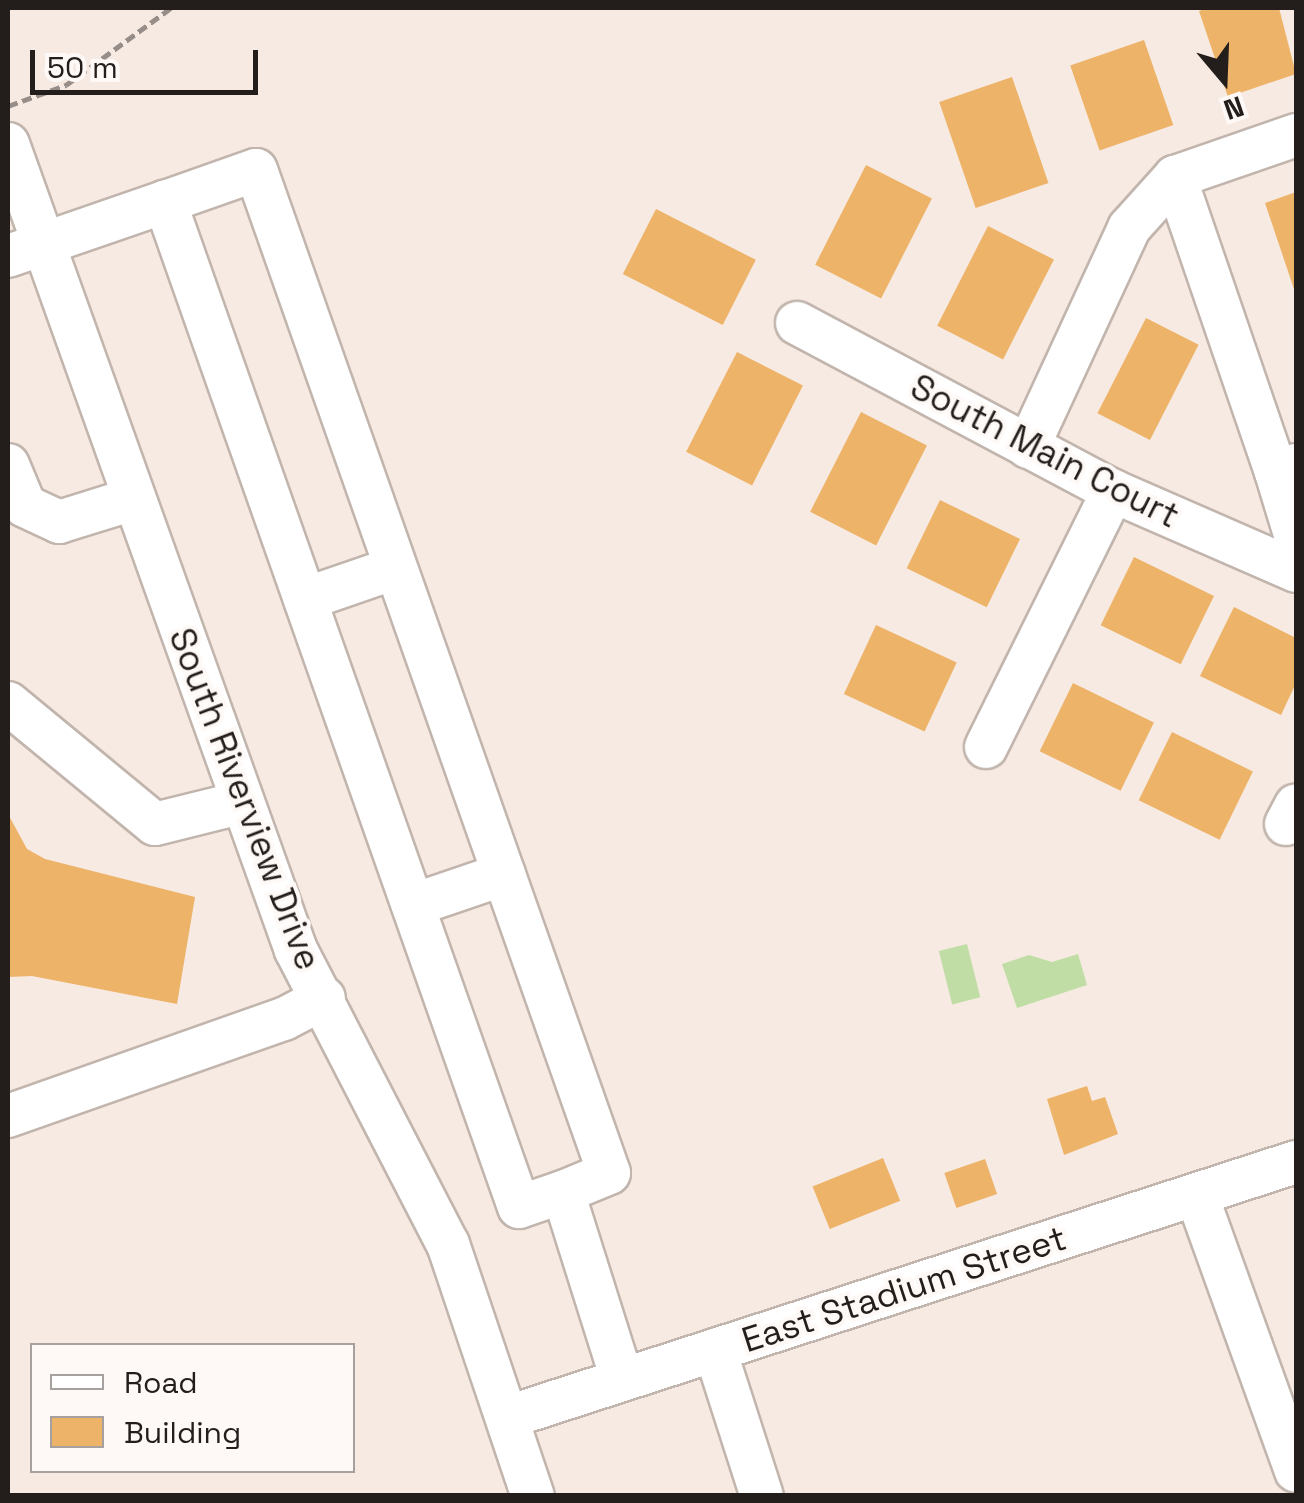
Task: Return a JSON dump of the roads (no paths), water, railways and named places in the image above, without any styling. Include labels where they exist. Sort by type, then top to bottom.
[{"type":"street","points":[[1028,446],[1129,228],[1175,177],[1296,136]]},
{"type":"street","name":"South Riverview Drive","points":[[8,144],[24,251],[133,499],[296,950],[448,1244],[510,1416],[532,1496]]},
{"type":"street","points":[[24,251],[256,170],[609,1173],[519,1207],[165,202]]},
{"type":"street","points":[[1175,177],[1286,468],[1296,538]]},
{"type":"street","name":"South Main Court","points":[[797,323],[1113,492],[1296,571]]},
{"type":"street","points":[[8,465],[24,506],[59,522],[133,499]]},
{"type":"street","points":[[986,748],[1113,492]]},
{"type":"street","points":[[306,599],[395,568]]},
{"type":"street","points":[[8,703],[154,824],[240,802]]},
{"type":"street","points":[[413,905],[504,874]]},
{"type":"street","points":[[8,1116],[284,1019],[324,998]]},
{"type":"street","name":"East Stadium Street","points":[[510,1416],[1296,1162]]},
{"type":"street","points":[[563,1192],[622,1380]]},
{"type":"street","points":[[1198,1196],[1296,1471]]},
{"type":"street","points":[[715,1350],[762,1496]]}]
